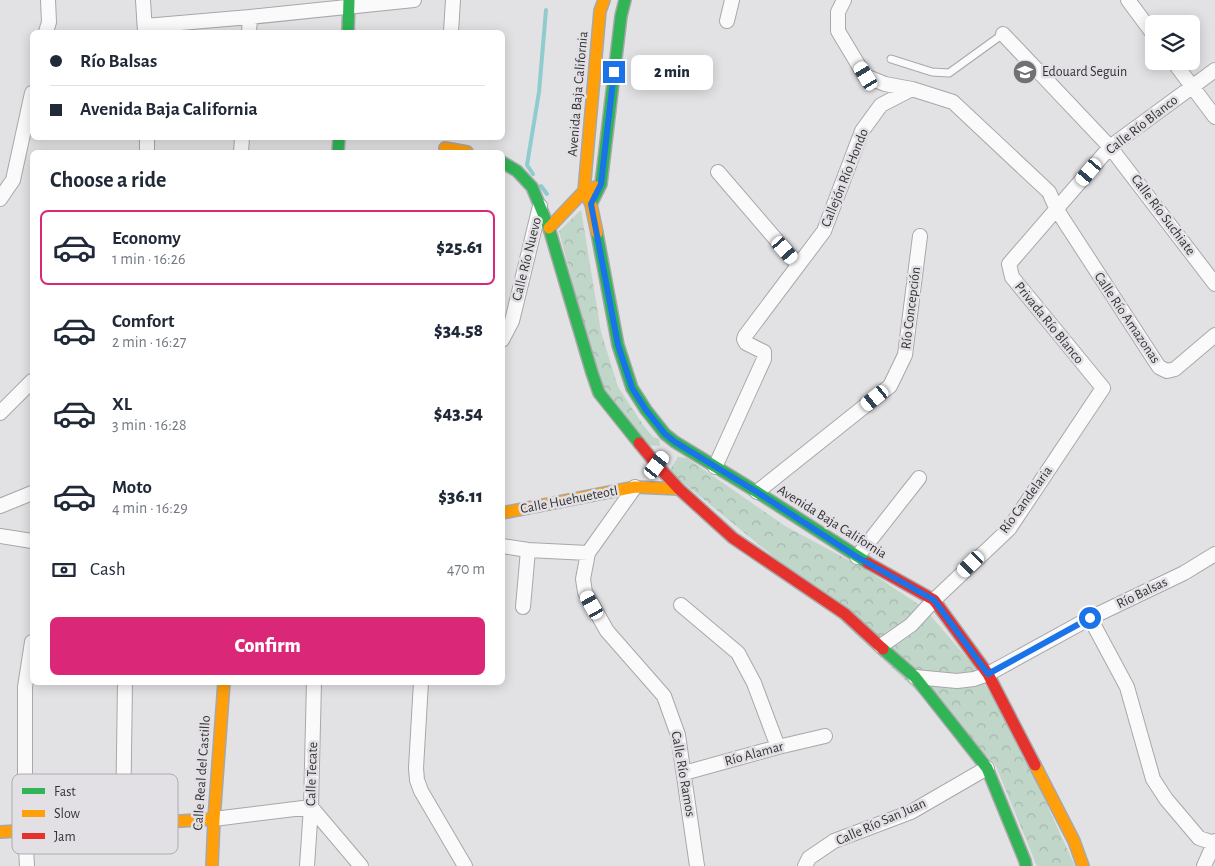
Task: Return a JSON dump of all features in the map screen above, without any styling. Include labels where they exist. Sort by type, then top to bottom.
[{"type":"street","points":[[47,30],[49,22],[48,0]]},
{"type":"street","points":[[143,0],[145,29],[349,4],[414,0]]},
{"type":"street","points":[[451,30],[453,0]]},
{"type":"street","name":"Avenida Baja California","points":[[604,0],[600,11],[584,191],[591,204],[618,345],[632,388],[665,434],[660,460]]},
{"type":"street","points":[[591,204],[601,184],[621,16],[625,0]]},
{"type":"street","points":[[727,21],[732,0]]},
{"type":"street","points":[[844,0],[838,12],[838,31],[866,76],[884,84],[912,89],[953,102],[1049,192],[1057,210]]},
{"type":"street","points":[[1128,0],[1145,22]]},
{"type":"street","points":[[348,30],[349,4]]},
{"type":"street","points":[[249,30],[250,17]]},
{"type":"street","name":"Calle Río Suchiate","points":[[1003,34],[1110,147],[1215,284]]},
{"type":"street","points":[[1180,70],[1215,117]]},
{"type":"street","name":"Calle Río Blanco","points":[[1057,210],[1110,147],[1215,70]]},
{"type":"street","name":"Callejón Río Hondo","points":[[715,466],[764,359],[764,352],[746,343],[744,340],[745,336],[824,231],[862,131],[881,105],[912,89]]},
{"type":"street","points":[[0,199],[13,180],[30,102]]},
{"type":"street","points":[[445,146],[460,150]]},
{"type":"street","name":"Avenida Baja California","points":[[505,164],[517,171],[532,187],[540,206],[549,228],[599,393],[660,460],[680,489],[733,538],[845,614],[916,677],[987,768],[1026,866]]},
{"type":"street","points":[[718,172],[798,265]]},
{"type":"street","points":[[549,228],[584,191],[601,184]]},
{"type":"street","name":"Calle Río Nuevo","points":[[505,334],[512,321],[540,206]]},
{"type":"street","name":"Calle Río Amazonas","points":[[1057,210],[1159,367],[1167,371],[1175,369],[1215,334]]},
{"type":"street","name":"Privada Río Blanco","points":[[1057,210],[1009,264],[1012,277],[1103,388]]},
{"type":"street","name":"Río Concepción","points":[[757,492],[890,386],[905,355],[920,236]]},
{"type":"street","points":[[0,413],[30,383]]},
{"type":"street","name":"Río Candelaria","points":[[881,646],[910,625],[1009,529],[1103,388]]},
{"type":"street","name":"Avenida Baja California","points":[[660,460],[715,466],[857,557],[934,600],[988,674],[1074,841],[1082,866]]},
{"type":"street","name":"Calle Río Ramos","points":[[660,460],[635,487],[588,553],[583,580],[585,592],[607,632],[664,696],[678,735],[697,866]]},
{"type":"street","points":[[857,557],[919,478]]},
{"type":"street","name":"Calle Huehueteotl","points":[[505,512],[635,487],[680,489]]},
{"type":"street","points":[[0,506],[30,494]]},
{"type":"street","points":[[0,536],[30,541]]},
{"type":"street","points":[[505,546],[528,550],[588,553]]},
{"type":"street","points":[[523,607],[528,550]]},
{"type":"street","name":"Río Balsas","points":[[916,677],[957,680],[974,679],[988,674],[1090,618],[1184,573],[1215,554]]},
{"type":"street","points":[[681,605],[738,653],[754,683],[778,747]]},
{"type":"street","points":[[1090,618],[1128,687],[1152,779],[1166,799],[1199,838],[1214,842],[1204,866]]},
{"type":"street","points":[[25,774],[25,687],[30,655]]},
{"type":"street","points":[[124,774],[125,685]]},
{"type":"street","name":"Calle Real del Castillo","points":[[212,866],[224,685]]},
{"type":"street","name":"Calle Tecate","points":[[307,866],[311,807],[314,685]]},
{"type":"street","points":[[421,685],[417,780],[427,802],[465,866]]},
{"type":"street","name":"Río Alamar","points":[[684,773],[825,736]]},
{"type":"street","name":"Calle Río San Juan","points":[[805,866],[809,858],[834,841],[911,812],[987,768]]},
{"type":"street","points":[[178,821],[214,819],[311,807],[361,866]]},
{"type":"lane","points":[[891,59],[932,72],[949,73],[1003,34]]},
{"type":"green space","points":[[581,210],[601,332],[618,387],[643,425],[653,437],[659,439],[660,446],[645,445],[600,388],[559,231]]},
{"type":"green space","points":[[678,457],[687,458],[785,526],[865,569],[924,608],[972,664],[1014,733],[1075,866],[1037,866],[995,764],[768,552],[669,471]]},
{"type":"waterway","points":[[533,174],[527,165],[539,92],[546,10]]},
{"type":"waterway","points":[[541,186],[547,194]]},
{"type":"traffic: fast","points":[[348,30],[349,0]]},
{"type":"traffic: fast","points":[[591,204],[601,184],[621,16],[625,0]]},
{"type":"traffic: fast","points":[[338,150],[339,140]]},
{"type":"traffic: fast","points":[[505,164],[517,171],[532,187],[549,228],[599,393],[639,443]]},
{"type":"traffic: fast","points":[[597,233],[618,345],[632,388],[665,434],[868,563]]},
{"type":"traffic: fast","points":[[883,649],[915,677],[987,768],[1026,866]]},
{"type":"traffic: slow","points":[[597,233],[591,204],[584,191],[600,11],[604,0]]},
{"type":"traffic: slow","points":[[445,148],[456,150]]},
{"type":"traffic: slow","points":[[549,228],[584,191],[596,187]]},
{"type":"traffic: slow","points":[[505,512],[635,487],[679,489]]},
{"type":"traffic: slow","points":[[212,866],[224,685]]},
{"type":"traffic: slow","points":[[1035,765],[1074,841],[1083,866]]},
{"type":"traffic: slow","points":[[178,821],[214,819]]},
{"type":"traffic: slow","points":[[0,832],[12,831]]},
{"type":"traffic: jam","points":[[639,443],[679,489],[733,538],[845,614],[883,649]]},
{"type":"traffic: jam","points":[[868,563],[934,600],[988,674],[1035,765]]},
{"type":"place","name":"Edouard Seguin","points":[[1025,72]]},
{"type":"route","points":[[614,72],[601,184],[591,204],[618,345],[632,388],[665,434],[857,557],[934,600],[988,674],[1090,618]]}]
